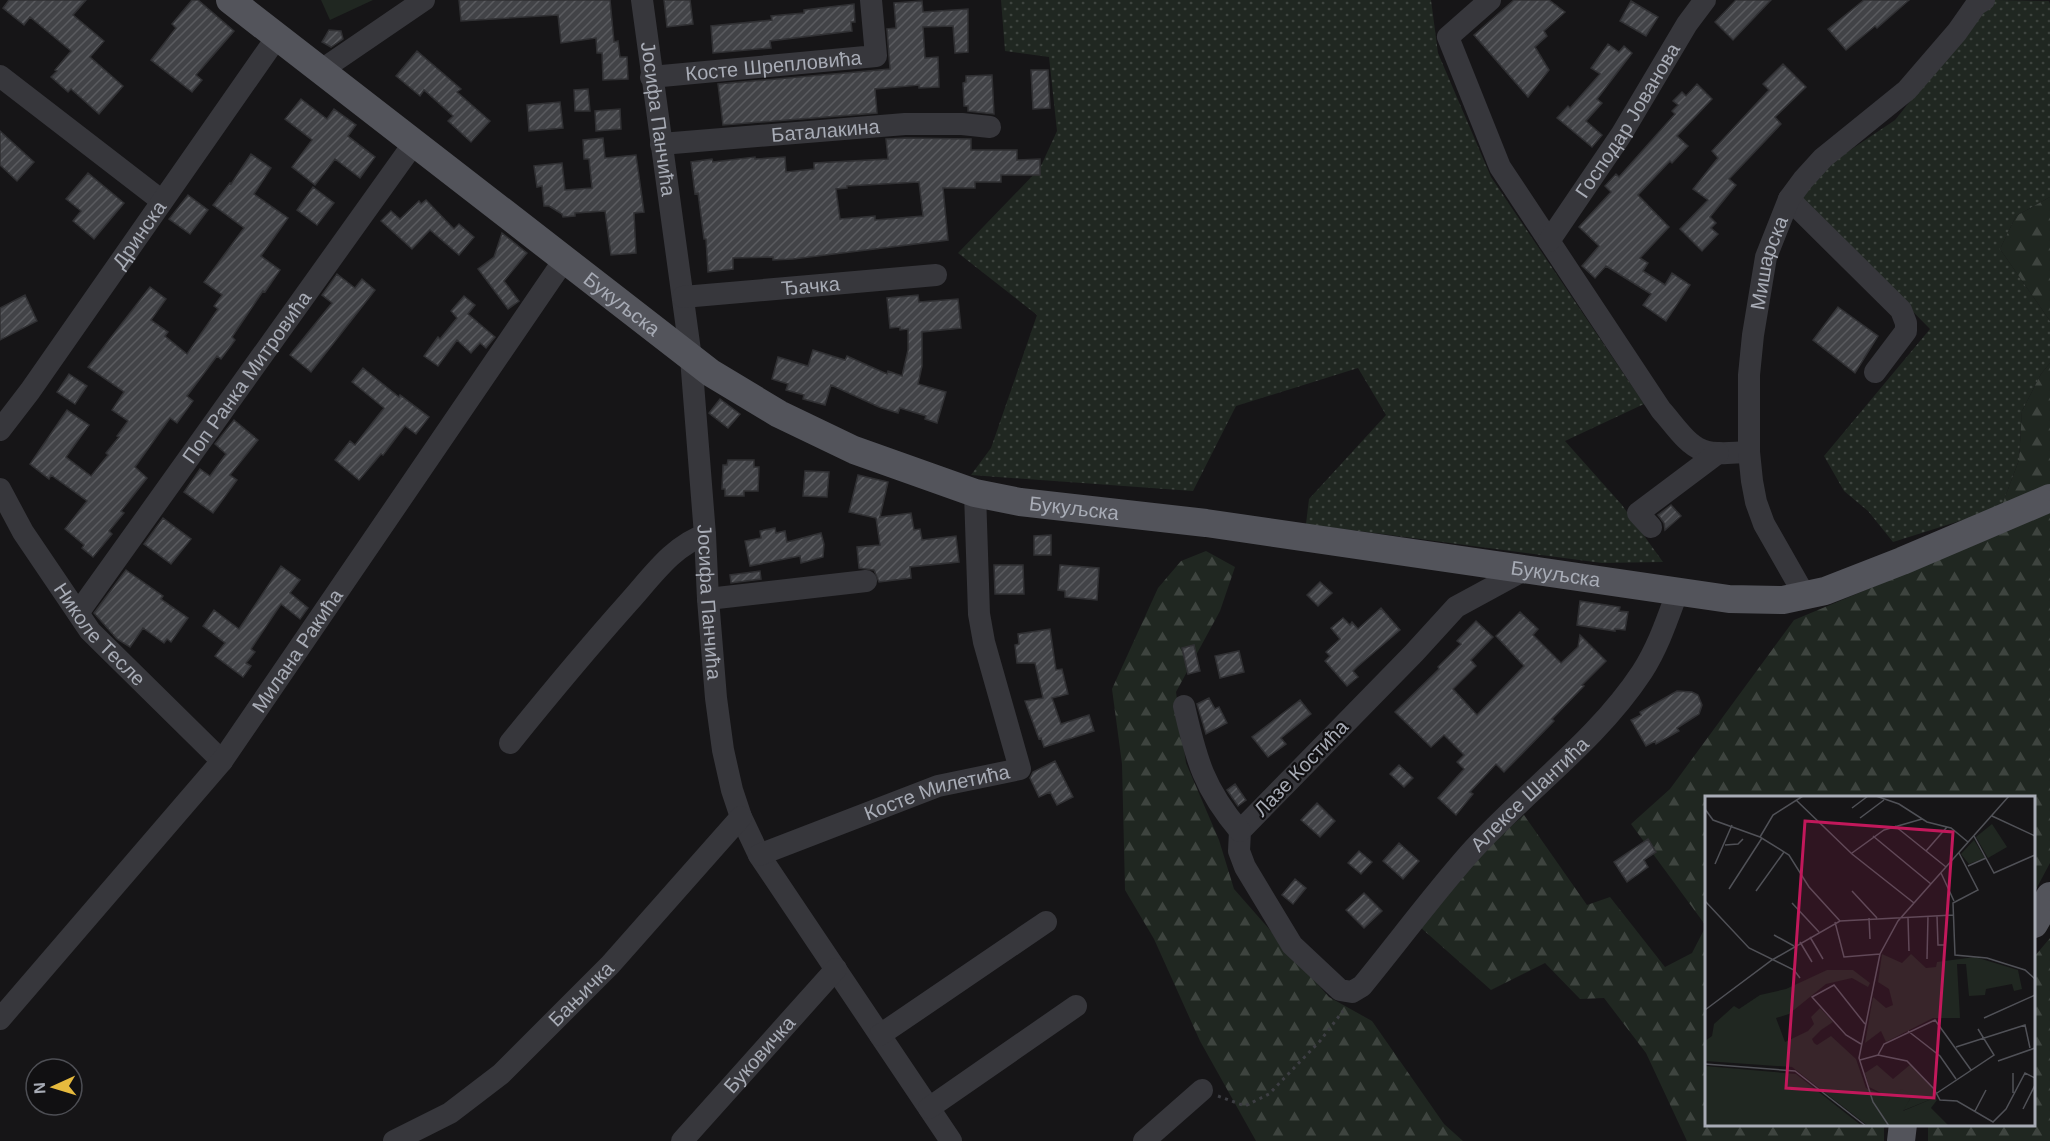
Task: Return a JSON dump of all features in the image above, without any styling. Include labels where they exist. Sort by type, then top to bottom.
[{"type":"main road","name":"Букуљска","points":[[230,0],[690,358],[744,395],[816,433],[894,466],[975,494],[1023,503],[1206,523],[1528,568],[1677,592],[1760,600],[1805,596],[1862,578],[2050,498]]},
{"type":"main road","points":[[2035,922],[2050,896]]},
{"type":"main road","points":[[1901,1141],[1903,1126]]},
{"type":"street","points":[[320,70],[424,0]]},
{"type":"street","name":"Јосифа Панчића","points":[[642,0],[690,358],[716,698],[723,750],[741,817],[759,855],[951,1141]]},
{"type":"street","name":"Косте Шрепловића","points":[[651,77],[876,56],[871,0]]},
{"type":"street","points":[[1490,0],[1448,38],[1500,167],[1661,410],[1687,439],[1701,450],[1718,453],[1749,452]]},
{"type":"street","name":"Господар Јованова","points":[[1549,241],[1622,135],[1687,24],[1705,0]]},
{"type":"street","name":"Мишарска","points":[[1805,596],[1760,513],[1752,481],[1749,452],[1749,375],[1766,257],[1789,199],[1823,158],[1907,90],[1958,32],[1976,5],[1984,0]]},
{"type":"street","name":"Дринска","points":[[0,430],[30,391],[277,37]]},
{"type":"street","points":[[0,76],[162,201]]},
{"type":"street","name":"Баталакина","points":[[661,144],[904,124],[962,124],[990,127]]},
{"type":"street","name":"Поп Ранка Митровића","points":[[78,613],[414,143]]},
{"type":"street","points":[[1789,199],[1901,310],[1906,323],[1906,331],[1875,372]]},
{"type":"street","name":"Милана Ракића","points":[[0,1019],[222,761],[564,260]]},
{"type":"street","name":"Ђачка","points":[[683,297],[936,275]]},
{"type":"street","points":[[1652,527],[1638,513],[1718,453]]},
{"type":"street","name":"Николе Тесле","points":[[0,489],[23,532],[90,632],[222,761]]},
{"type":"street","name":"Косте Милетића","points":[[759,855],[938,786],[1020,770],[984,642],[979,614],[975,494]]},
{"type":"street","points":[[510,743],[591,644],[667,559],[692,538],[705,535]]},
{"type":"street","name":"Лазе Костића","points":[[1362,986],[1352,992],[1340,990],[1292,945],[1245,867],[1239,851],[1240,831],[1456,607],[1528,568]]},
{"type":"street","points":[[708,599],[866,581]]},
{"type":"street","name":"Алексе Шантића","points":[[1362,986],[1469,854],[1590,734],[1626,693],[1650,657],[1677,592]]},
{"type":"street","points":[[1184,706],[1196,758],[1209,788],[1222,810],[1240,831]]},
{"type":"street","name":"Бањичка","points":[[394,1141],[450,1113],[501,1074],[610,965],[741,817]]},
{"type":"street","points":[[880,1035],[1046,922]]},
{"type":"street","name":"Буковичка","points":[[682,1141],[836,969]]},
{"type":"street","points":[[929,1108],[1076,1006]]},
{"type":"street","points":[[1144,1141],[1202,1090]]},
{"type":"path","points":[[1202,1090],[1245,1106],[1269,1094],[1320,1041],[1362,986]]},
{"type":"green space","points":[[321,0],[373,0],[330,20]]},
{"type":"green space","points":[[1001,0],[1431,0],[1438,53],[1491,177],[1644,404],[1565,441],[1622,505],[1663,562],[1602,563],[1306,524],[1309,499],[1386,415],[1358,368],[1236,406],[1193,491],[971,475],[991,448],[1037,315],[958,253],[1040,168],[1057,131],[1049,57],[1005,51]]},
{"type":"green space","points":[[1995,0],[2049,1],[2050,4],[2050,197],[2016,216],[2000,249],[2050,321],[2050,363],[2041,374],[2022,411],[2019,460],[2001,508],[1893,542],[1868,511],[1844,491],[1824,456],[1930,329],[1801,198],[1828,165],[1895,120],[1960,39]]},
{"type":"green space","points":[[2050,197],[2050,321],[2000,249],[2016,216]]},
{"type":"green space","points":[[2050,363],[2050,863],[2035,891],[2035,796],[1705,796],[1705,925],[1631,824],[1670,789],[1794,620],[2007,531],[2001,508],[2019,460],[2022,411],[2041,374]]},
{"type":"green space","points":[[1206,551],[1235,567],[1220,611],[1176,692],[1186,763],[1219,840],[1234,889],[1329,997],[1372,1021],[1444,1124],[1463,1141],[1256,1141],[1200,1041],[1154,939],[1125,890],[1122,764],[1112,689],[1158,588],[1181,561]]},
{"type":"green space","points":[[1524,815],[1587,905],[1610,897],[1665,967],[1692,953],[1705,928],[1705,1126],[1884,1126],[1884,1141],[1687,1141],[1646,1053],[1604,998],[1580,999],[1545,963],[1491,990],[1420,927],[1470,862]]},
{"type":"green space","points":[[2050,938],[2050,1141],[1928,1141],[1928,1126],[2035,1126],[2035,956]]},
{"type":"building","points":[[9,0],[86,0],[73,15],[104,41],[90,57],[123,86],[99,114],[71,89],[68,92],[51,77],[71,51],[30,17],[24,25],[3,8]]},
{"type":"building","points":[[192,0],[198,0],[234,31],[196,75],[202,80],[192,92],[151,60],[176,28],[172,24]]},
{"type":"building","points":[[459,0],[610,0],[614,42],[618,41],[620,57],[627,57],[628,79],[603,80],[602,53],[597,53],[596,38],[561,43],[558,15],[461,21]]},
{"type":"building","points":[[664,0],[690,0],[693,24],[667,27]]},
{"type":"building","points":[[1514,0],[1549,0],[1565,12],[1544,31],[1547,36],[1535,47],[1549,70],[1528,97],[1474,35]]},
{"type":"building","points":[[1736,0],[1771,0],[1733,40],[1715,22]]},
{"type":"building","points":[[1864,0],[1909,0],[1877,28],[1875,26],[1846,50],[1828,29]]},
{"type":"building","points":[[922,1],[923,12],[968,9],[968,52],[955,53],[953,26],[923,27],[925,58],[938,57],[939,87],[919,88],[919,85],[875,89],[877,113],[723,125],[718,84],[890,69],[887,29],[896,28],[894,3]]},
{"type":"building","points":[[1631,1],[1658,17],[1646,36],[1620,21]]},
{"type":"building","points":[[854,4],[855,22],[851,22],[852,31],[770,41],[771,48],[713,53],[711,26],[772,20],[771,16]]},
{"type":"building","points":[[329,30],[341,31],[343,39],[331,47],[322,42]]},
{"type":"building","points":[[1608,44],[1619,52],[1624,46],[1632,53],[1597,99],[1602,103],[1586,121],[1602,135],[1592,147],[1557,118],[1568,106],[1570,108],[1600,74],[1591,68]]},
{"type":"building","points":[[417,51],[461,89],[457,92],[490,121],[471,142],[448,121],[453,116],[424,90],[420,96],[396,76]]},
{"type":"building","points":[[1783,64],[1806,87],[1775,117],[1781,124],[1729,179],[1736,185],[1710,217],[1716,223],[1711,228],[1718,234],[1702,251],[1680,229],[1708,200],[1693,189],[1718,158],[1712,151],[1769,90],[1763,84]]},
{"type":"building","points":[[1031,70],[1048,70],[1050,108],[1033,109]]},
{"type":"building","points":[[992,75],[994,114],[968,111],[968,106],[964,106],[963,83],[966,82],[966,76]]},
{"type":"building","points":[[1697,84],[1712,99],[1677,136],[1688,146],[1672,163],[1670,161],[1638,195],[1669,227],[1640,258],[1648,263],[1643,271],[1665,285],[1672,273],[1690,285],[1666,321],[1643,305],[1651,294],[1606,266],[1595,278],[1582,266],[1599,246],[1579,227],[1611,192],[1605,186],[1616,174],[1619,177],[1675,114],[1672,111],[1678,105],[1673,101],[1682,92],[1686,96]]},
{"type":"building","points":[[588,89],[590,111],[575,111],[574,90]]},
{"type":"building","points":[[301,99],[327,119],[334,109],[356,125],[348,136],[375,157],[360,178],[335,159],[315,185],[292,167],[312,140],[285,119]]},
{"type":"building","points":[[560,102],[563,128],[529,131],[527,105]]},
{"type":"building","points":[[620,109],[621,129],[596,131],[595,111]]},
{"type":"building","points":[[0,131],[34,162],[17,181],[0,165]]},
{"type":"building","points":[[603,138],[605,158],[636,155],[644,212],[634,213],[636,253],[611,255],[605,211],[575,213],[575,216],[563,217],[549,206],[544,206],[542,186],[537,187],[534,166],[562,163],[565,190],[592,188],[589,159],[584,159],[583,140]]},
{"type":"building","points":[[886,139],[971,139],[971,150],[1017,150],[1017,160],[1040,159],[1040,175],[1001,175],[1001,182],[975,182],[975,188],[943,188],[948,240],[793,259],[733,258],[733,269],[708,272],[706,239],[704,239],[698,193],[695,194],[691,162],[712,159],[713,162],[755,157],[755,159],[785,157],[786,172],[814,169],[814,163],[888,159]],"holes":[[[919,182],[923,216],[875,220],[875,216],[840,219],[836,189],[847,188],[847,186]]]},
{"type":"building","points":[[251,154],[271,168],[254,194],[288,218],[261,256],[280,270],[232,337],[235,340],[221,359],[217,356],[187,396],[193,401],[177,423],[170,418],[135,467],[147,478],[121,511],[124,513],[109,531],[112,534],[93,557],[82,548],[84,545],[65,529],[87,501],[51,475],[49,479],[30,464],[67,410],[89,425],[66,457],[91,476],[108,455],[106,453],[128,421],[112,410],[124,392],[88,367],[150,287],[166,299],[151,320],[168,332],[165,336],[187,354],[218,309],[214,306],[222,295],[204,282],[244,228],[213,205],[231,184]]},
{"type":"building","points":[[88,173],[124,203],[94,239],[73,221],[81,211],[66,199]]},
{"type":"building","points":[[313,187],[334,203],[317,225],[297,210]]},
{"type":"building","points":[[188,195],[208,210],[190,234],[169,219]]},
{"type":"building","points":[[426,200],[454,229],[459,224],[474,237],[459,255],[430,230],[412,249],[381,221],[391,211],[400,219],[419,201],[421,204]]},
{"type":"building","points":[[502,233],[527,253],[504,281],[519,301],[508,309],[478,269],[494,257]]},
{"type":"building","points":[[337,274],[355,288],[362,279],[375,290],[311,372],[290,355],[332,303],[322,295]]},
{"type":"building","points":[[25,295],[37,321],[0,340],[0,308]]},
{"type":"building","points":[[918,295],[919,302],[958,299],[961,328],[922,332],[922,366],[918,384],[946,392],[937,423],[925,419],[926,416],[900,408],[898,413],[879,407],[831,385],[825,405],[803,399],[804,395],[786,390],[788,384],[772,379],[778,357],[808,366],[813,350],[845,360],[847,356],[887,374],[888,371],[902,376],[908,350],[908,329],[890,328],[887,298]]},
{"type":"building","points":[[464,296],[475,305],[468,314],[495,337],[486,348],[480,343],[471,353],[457,340],[438,366],[424,356],[438,337],[440,339],[457,318],[451,311]]},
{"type":"building","points":[[1838,307],[1878,336],[1855,373],[1813,340]]},
{"type":"building","points":[[363,368],[399,397],[400,395],[429,417],[416,434],[405,426],[383,455],[381,454],[359,480],[335,460],[350,441],[355,445],[384,408],[352,382]]},
{"type":"building","points":[[69,374],[87,386],[75,404],[57,392]]},
{"type":"building","points":[[720,399],[740,414],[728,428],[709,413]]},
{"type":"building","points":[[234,420],[258,440],[230,475],[237,480],[213,513],[184,492],[200,469],[210,476],[226,454],[215,444]]},
{"type":"building","points":[[728,460],[754,460],[754,467],[759,467],[758,491],[744,491],[744,496],[725,496],[725,489],[722,489],[723,465],[727,465]]},
{"type":"building","points":[[805,471],[829,472],[827,497],[803,496]]},
{"type":"building","points":[[858,475],[888,482],[880,517],[911,513],[914,530],[920,529],[922,540],[956,536],[959,562],[910,567],[911,578],[879,582],[874,570],[859,568],[857,547],[880,545],[876,518],[849,512]]},
{"type":"building","points":[[1671,505],[1681,516],[1665,530],[1664,523],[1658,515]]},
{"type":"building","points":[[163,518],[191,539],[171,564],[144,544]]},
{"type":"building","points":[[775,528],[776,533],[785,531],[787,542],[821,533],[824,544],[823,557],[801,563],[800,556],[750,566],[745,541],[761,538],[760,531]]},
{"type":"building","points":[[1051,535],[1051,555],[1034,555],[1034,536]]},
{"type":"building","points":[[994,565],[1023,565],[1024,594],[995,594]]},
{"type":"building","points":[[1060,565],[1099,568],[1097,600],[1065,597],[1065,591],[1058,590]]},
{"type":"building","points":[[281,566],[300,580],[290,593],[308,608],[300,619],[281,604],[251,649],[255,652],[246,663],[251,666],[243,677],[215,656],[225,643],[203,626],[214,610],[239,629]]},
{"type":"building","points":[[126,570],[163,596],[161,599],[188,618],[171,642],[167,639],[164,643],[143,628],[130,647],[117,639],[94,613]]},
{"type":"building","points":[[760,571],[761,579],[731,583],[730,575]]},
{"type":"building","points":[[1320,582],[1332,593],[1318,606],[1307,595]]},
{"type":"building","points":[[1580,601],[1620,607],[1619,611],[1628,612],[1625,630],[1615,629],[1615,631],[1577,625]]},
{"type":"building","points":[[1381,608],[1400,630],[1353,671],[1358,677],[1347,686],[1325,661],[1330,656],[1326,652],[1340,639],[1331,628],[1343,618],[1350,625],[1352,622],[1358,629]]},
{"type":"building","points":[[1520,612],[1538,629],[1533,635],[1561,663],[1578,647],[1580,635],[1606,661],[1552,719],[1554,721],[1504,772],[1496,764],[1470,792],[1473,794],[1456,815],[1438,798],[1464,769],[1457,762],[1464,755],[1444,735],[1431,747],[1395,712],[1439,669],[1438,667],[1461,644],[1457,641],[1476,621],[1493,637],[1471,660],[1476,666],[1453,689],[1477,715],[1524,666],[1496,636]]},
{"type":"building","points":[[1050,629],[1056,670],[1062,669],[1068,694],[1052,698],[1061,724],[1089,715],[1094,731],[1044,747],[1025,701],[1043,698],[1035,663],[1017,663],[1015,645],[1019,644],[1018,634]]},
{"type":"building","points":[[1194,645],[1200,671],[1188,674],[1182,648]]},
{"type":"building","points":[[1239,651],[1244,672],[1220,678],[1215,656]]},
{"type":"building","points":[[1677,691],[1692,692],[1698,695],[1702,705],[1699,714],[1677,728],[1679,731],[1656,744],[1655,741],[1646,746],[1631,720],[1641,715],[1640,712]]},
{"type":"building","points":[[1209,698],[1215,709],[1219,707],[1227,723],[1206,734],[1197,704]]},
{"type":"building","points":[[1300,700],[1311,714],[1281,738],[1286,744],[1268,757],[1252,737]]},
{"type":"building","points":[[1055,761],[1073,797],[1057,805],[1050,792],[1039,797],[1030,778],[1033,772]]},
{"type":"building","points":[[1399,765],[1413,778],[1404,787],[1390,774]]},
{"type":"building","points":[[1235,784],[1246,800],[1238,806],[1227,790]]},
{"type":"building","points":[[1317,803],[1335,821],[1320,837],[1301,820]]},
{"type":"building","points":[[1648,839],[1656,852],[1644,860],[1648,867],[1627,882],[1614,862]]},
{"type":"building","points":[[1399,843],[1419,861],[1403,879],[1383,861]]},
{"type":"building","points":[[1359,851],[1372,862],[1361,874],[1348,863]]},
{"type":"building","points":[[1295,879],[1306,888],[1293,904],[1282,895]]},
{"type":"building","points":[[1364,893],[1382,911],[1364,928],[1346,910]]}]
